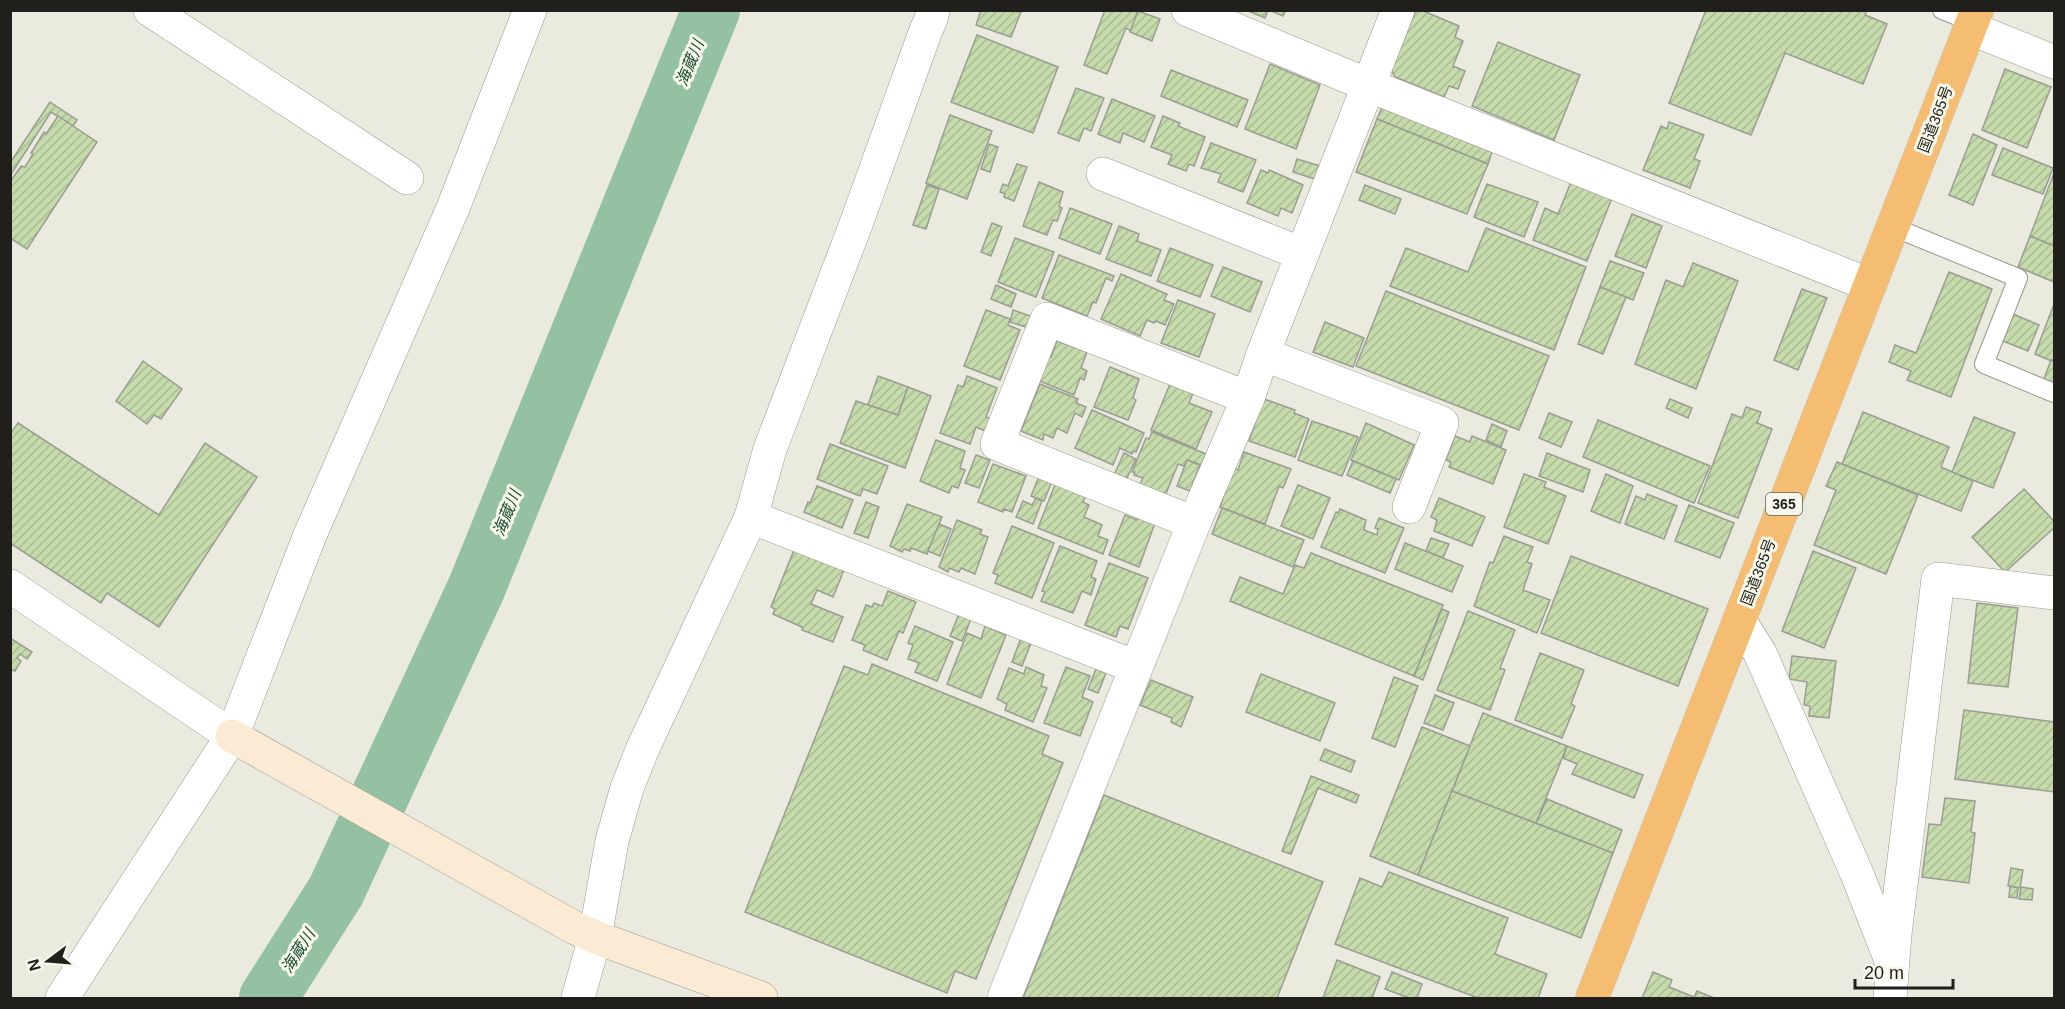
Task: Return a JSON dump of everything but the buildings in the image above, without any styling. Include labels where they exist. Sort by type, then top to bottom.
[{"type":"highway","name":"国道365号","points":[[1592,999],[1973,20]]},
{"type":"street","points":[[150,10],[407,178]]},
{"type":"street","points":[[62,999],[232,736],[310,535],[453,207],[530,10]]},
{"type":"street","points":[[1188,10],[1368,85],[1870,285]]},
{"type":"street","points":[[1004,999],[1194,523],[1248,398],[1263,354],[1398,10]]},
{"type":"street","points":[[578,999],[585,933],[627,788],[643,748],[751,517],[771,449],[926,30],[936,13]]},
{"type":"street","points":[[1973,20],[2055,62]]},
{"type":"street","points":[[1102,174],[1302,254]]},
{"type":"street","points":[[1194,523],[997,444],[1047,319],[1248,398]]},
{"type":"street","points":[[1263,354],[1442,423],[1410,507]]},
{"type":"street","points":[[751,517],[1136,667]]},
{"type":"street","points":[[1890,999],[1892,962],[1938,579],[2055,593]]},
{"type":"street","points":[[10,586],[232,736],[585,933],[761,999]]},
{"type":"street","points":[[1739,620],[1760,653],[1857,874],[1892,962]]},
{"type":"lane","points":[[1942,10],[1973,20]]},
{"type":"lane","points":[[1893,227],[2018,278],[1984,364],[2055,393]]},
{"type":"waterway","name":"海蔵川","points":[[268,998],[336,891],[476,589],[711,10]]}]
